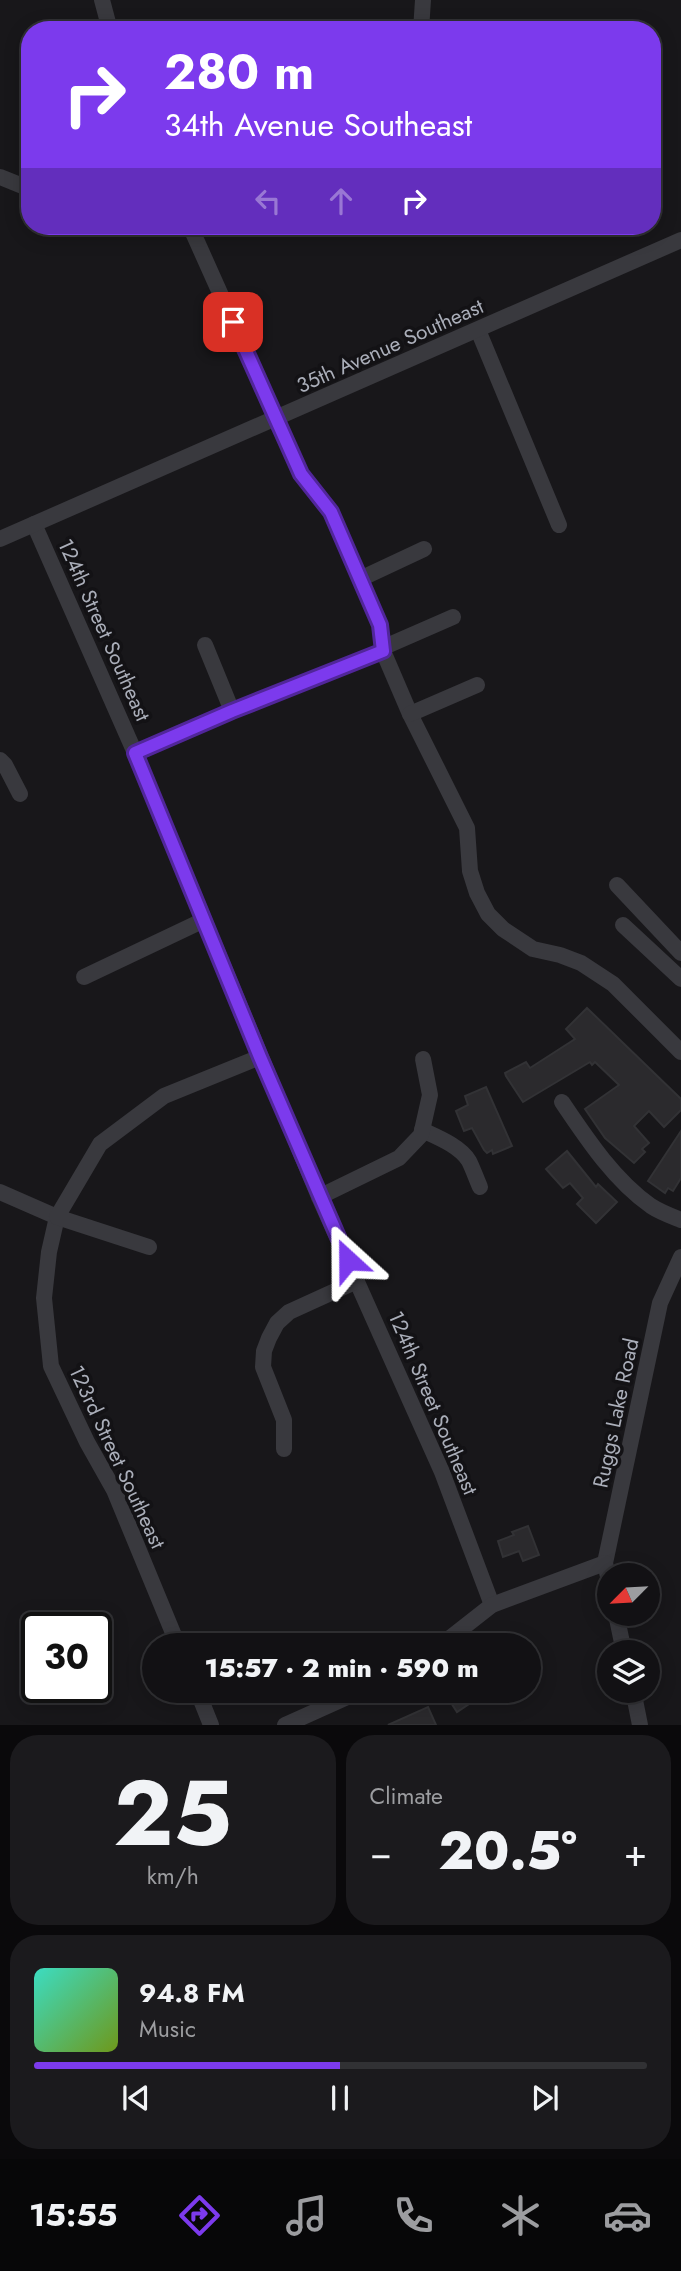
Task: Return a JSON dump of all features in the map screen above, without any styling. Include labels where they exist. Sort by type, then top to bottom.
[{"type":"street","points":[[102,0],[108,21]]},
{"type":"street","points":[[422,21],[423,0]]},
{"type":"street","points":[[0,177],[21,185]]},
{"type":"street","points":[[194,235],[301,474],[331,512],[380,625],[383,650],[410,714],[467,828],[470,871],[488,914],[503,929],[533,949],[581,963],[613,984],[681,1052]]},
{"type":"street","name":"35th Avenue Southeast","points":[[0,539],[681,240]]},
{"type":"street","points":[[478,330],[559,525]]},
{"type":"street","name":"124th Street Southeast","points":[[34,524],[135,753],[320,1197],[442,1472],[492,1605]]},
{"type":"street","points":[[360,579],[424,549]]},
{"type":"street","points":[[135,753],[383,650],[453,617]]},
{"type":"street","points":[[205,645],[232,711]]},
{"type":"street","points":[[410,714],[477,685]]},
{"type":"street","points":[[0,760],[20,794]]},
{"type":"street","points":[[617,884],[681,953]]},
{"type":"street","points":[[84,977],[204,920]]},
{"type":"street","points":[[623,925],[681,979]]},
{"type":"street","name":"123rd Street Southeast","points":[[173,1633],[114,1490],[87,1442],[51,1366],[44,1298],[49,1252],[57,1217],[100,1144],[164,1096],[260,1057]]},
{"type":"street","points":[[320,1197],[399,1158],[421,1135],[430,1096],[423,1059]]},
{"type":"street","points":[[562,1102],[588,1141],[633,1191],[654,1208],[681,1220]]},
{"type":"street","points":[[422,1130],[462,1153],[468,1159],[480,1187]]},
{"type":"street","points":[[0,1192],[57,1217],[149,1247]]},
{"type":"street","name":"Ruggs Lake Road","points":[[605,1563],[660,1303],[681,1257]]},
{"type":"street","points":[[284,1449],[284,1420],[263,1367],[264,1351],[269,1338],[277,1323],[289,1311],[357,1281]]},
{"type":"street","points":[[456,1633],[492,1605],[597,1566]]},
{"type":"street","points":[[202,1703],[211,1725]]},
{"type":"street","points":[[285,1725],[334,1703]]},
{"type":"street","points":[[636,1703],[640,1725]]},
{"type":"building","points":[[587,1008],[681,1099],[681,1110],[664,1127],[649,1111],[634,1126],[649,1143],[642,1149],[645,1152],[634,1163],[605,1138],[585,1109],[619,1085],[595,1062],[592,1065],[590,1062],[523,1102],[505,1073],[526,1062],[530,1068],[575,1039],[566,1029]]},
{"type":"building","points":[[486,1087],[512,1146],[493,1154],[492,1150],[487,1153],[484,1150],[472,1128],[464,1131],[456,1111],[468,1105],[465,1096]]},
{"type":"building","points":[[681,1131],[681,1178],[673,1191],[668,1188],[665,1193],[648,1181]]},
{"type":"building","points":[[567,1151],[596,1187],[598,1184],[617,1202],[596,1223],[577,1204],[583,1198],[570,1183],[563,1188],[546,1169]]},
{"type":"building","points":[[528,1526],[539,1555],[523,1561],[519,1551],[503,1557],[498,1541]]},
{"type":"building","points":[[451,1703],[470,1703],[457,1712]]},
{"type":"building","points":[[428,1707],[436,1725],[388,1725]]},
{"type":"route","points":[[233,322],[301,474],[331,512],[380,625],[383,651],[135,753],[260,1057],[348,1260]]}]
